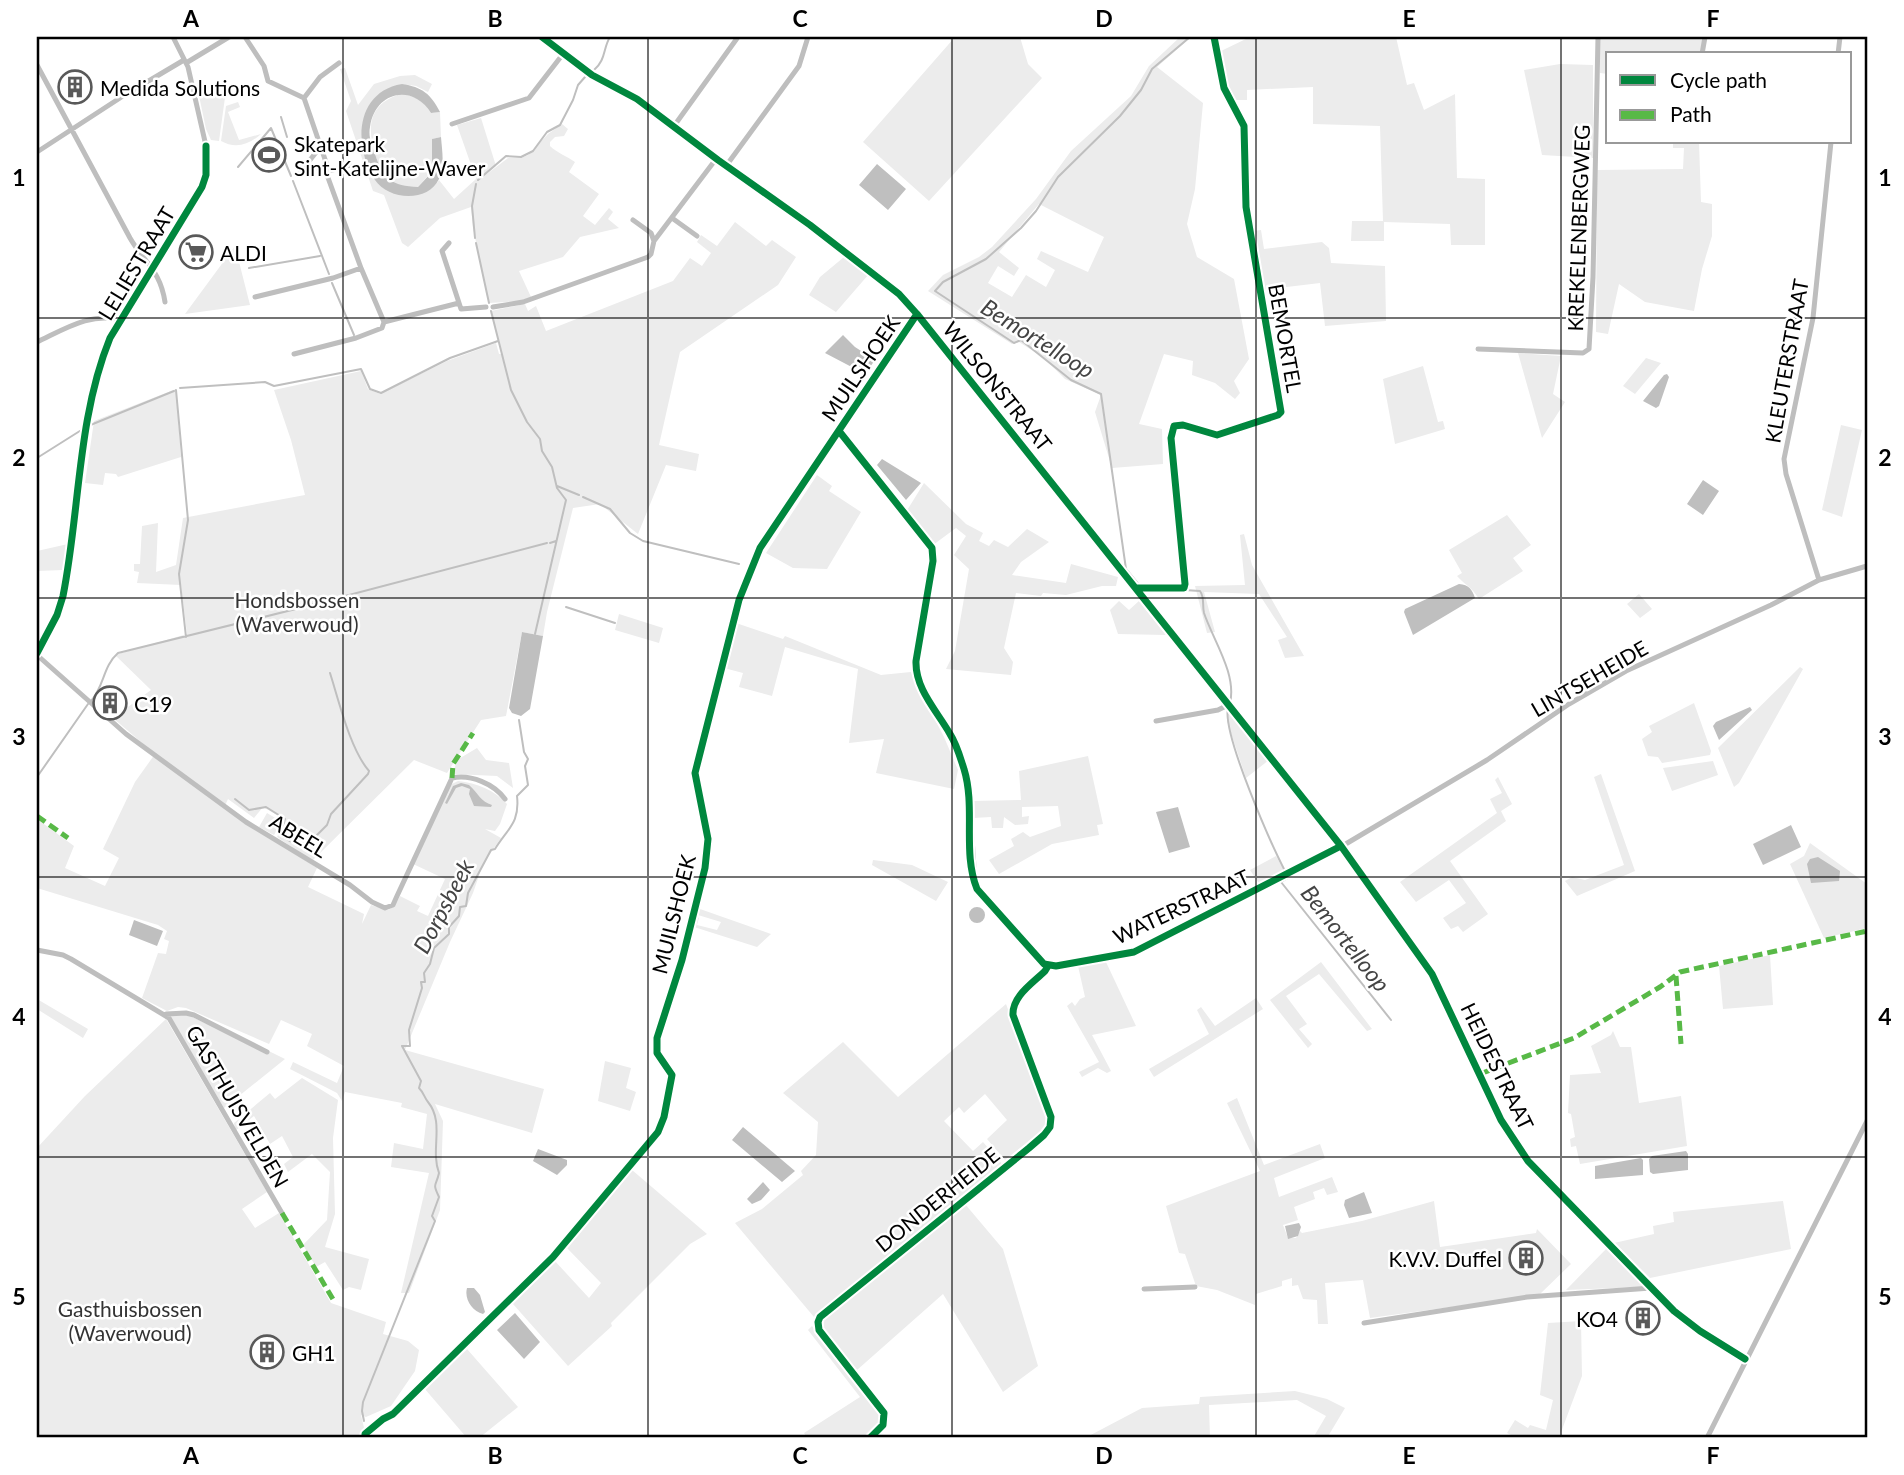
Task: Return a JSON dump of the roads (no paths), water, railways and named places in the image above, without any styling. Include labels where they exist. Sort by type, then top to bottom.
[{"type":"street","name":"LELIESTRAAT","points":[[37,654],[57,615],[63,596],[92,393],[102,358],[121,321],[202,187],[206,175],[206,146],[185,61],[173,37]]},
{"type":"street","points":[[37,152],[124,96],[229,37]]},
{"type":"street","points":[[245,37],[264,66],[268,81],[304,98],[328,168],[327,175],[384,322],[382,328],[356,338],[294,354]]},
{"type":"street","name":"WILSONSTRAAT","points":[[542,37],[592,75],[637,99],[899,294],[1341,846]]},
{"type":"street","points":[[674,126],[738,37]]},
{"type":"street","points":[[726,166],[793,75],[804,53],[808,37]]},
{"type":"street","name":"BEMORTEL","points":[[1136,588],[1184,588],[1185,584],[1171,438],[1174,426],[1183,425],[1217,435],[1278,415],[1281,410],[1246,207],[1244,127],[1224,88],[1214,37]]},
{"type":"street","name":"KREKELENBERGWEG","points":[[1478,349],[1583,353],[1589,349],[1598,37]]},
{"type":"street","points":[[453,124],[529,98],[563,54]]},
{"type":"street","points":[[304,98],[320,77],[339,63]]},
{"type":"street","points":[[37,65],[130,238],[160,279],[165,302]]},
{"type":"street","name":"KLEUTERSTRAAT","points":[[1819,580],[1786,474],[1784,459],[1813,317],[1831,144]]},
{"type":"street","points":[[321,146],[299,174],[350,165]]},
{"type":"street","points":[[654,241],[716,159]]},
{"type":"street","points":[[672,218],[697,236]]},
{"type":"street","points":[[449,243],[442,251],[461,309],[489,307],[533,299],[648,257],[653,251],[651,233],[633,220]]},
{"type":"street","points":[[255,297],[333,278],[361,268]]},
{"type":"street","points":[[384,322],[459,303]]},
{"type":"street","name":"MUILSHOEK","points":[[385,1419],[553,1257],[658,1132],[664,1117],[672,1075],[657,1053],[657,1038],[692,927],[705,868],[708,839],[695,773],[739,600],[760,548],[917,314]]},
{"type":"street","points":[[37,342],[100,317],[112,317],[121,321]]},
{"type":"street","points":[[839,431],[932,548],[933,561],[916,661],[917,676],[932,708],[956,745],[965,771],[969,794],[973,874],[977,889],[1040,961],[1048,966]]},
{"type":"street","name":"LINTSEHEIDE","points":[[1341,846],[1487,760],[1569,704],[1626,671],[1771,605],[1819,580],[1867,566]]},
{"type":"street","name":"ABEEL","points":[[37,654],[127,734],[246,822],[326,870],[378,906],[385,908],[393,905],[452,778],[462,777],[482,782],[505,799]]},
{"type":"street","points":[[1156,721],[1218,710],[1228,705]]},
{"type":"street","name":"WATERSTRAAT","points":[[1048,966],[1134,953],[1341,846]]},
{"type":"street","name":"HEIDESTRAAT","points":[[1341,846],[1432,974],[1501,1120],[1528,1161],[1674,1311],[1745,1359]]},
{"type":"street","name":"GASTHUISVELDEN","points":[[37,950],[62,955],[166,1014],[282,1213]]},
{"type":"street","name":"DONDERHEIDE","points":[[870,1438],[883,1425],[884,1413],[820,1329],[818,1322],[820,1317],[1029,1148],[1049,1127],[1051,1117],[1012,1007],[1016,999],[1048,966]]},
{"type":"street","name":"GASTHUISVELDEN","points":[[166,1014],[194,1015],[267,1052]]},
{"type":"street","points":[[1707,1438],[1867,1121]]},
{"type":"street","points":[[1144,1289],[1195,1287]]},
{"type":"street","points":[[1364,1323],[1527,1297],[1651,1288]]},
{"type":"waterway","name":"Dorpsbeek","points":[[594,70],[601,62],[610,37]]},
{"type":"waterway","name":"Bemortelloop","points":[[1140,586],[1126,569],[1101,394],[1071,380],[1021,340],[1014,343],[935,291],[943,282],[986,259],[1021,228],[1036,211],[1058,177],[1120,116],[1141,90],[1152,69],[1190,37]]},
{"type":"waterway","name":"Dorpsbeek","points":[[478,180],[506,156],[521,157],[533,151],[547,132],[560,125],[578,85],[585,77]]},
{"type":"waterway","points":[[281,117],[287,137]]},
{"type":"waterway","points":[[238,167],[271,128],[291,176]]},
{"type":"waterway","points":[[293,181],[329,274]]},
{"type":"waterway","name":"Dorpsbeek","points":[[475,238],[472,206],[476,184]]},
{"type":"waterway","name":"Dorpsbeek","points":[[476,243],[489,303]]},
{"type":"waterway","points":[[249,268],[320,256]]},
{"type":"waterway","points":[[332,283],[354,335]]},
{"type":"waterway","name":"Dorpsbeek","points":[[491,311],[511,390],[527,422],[540,439],[542,451],[552,467],[557,488],[566,500],[535,634]]},
{"type":"waterway","points":[[180,388],[265,382],[274,386],[361,369],[370,389],[381,393],[450,358],[498,341]]},
{"type":"waterway","points":[[176,390],[188,520],[179,574],[186,637]]},
{"type":"waterway","points":[[88,426],[174,391]]},
{"type":"waterway","points":[[37,458],[83,429]]},
{"type":"waterway","points":[[557,486],[579,495]]},
{"type":"waterway","points":[[583,497],[610,509],[630,533],[643,541],[739,564]]},
{"type":"waterway","name":"Dorpsbeek","points":[[550,543],[556,541]]},
{"type":"waterway","points":[[307,606],[547,543]]},
{"type":"waterway","name":"Bemortelloop","points":[[1184,590],[1200,591],[1202,594],[1204,613],[1230,680],[1230,703]]},
{"type":"waterway","points":[[91,701],[109,664],[118,653],[304,607]]},
{"type":"waterway","points":[[566,607],[615,623]]},
{"type":"waterway","points":[[235,799],[249,810],[266,807],[285,819],[281,833],[283,837],[303,849],[327,825],[331,814],[368,774],[369,771],[351,738],[330,673]]},
{"type":"waterway","points":[[37,777],[88,704]]},
{"type":"waterway","name":"Bemortelloop","points":[[1228,708],[1228,721],[1240,765],[1286,873]]},
{"type":"waterway","name":"Dorpsbeek","points":[[364,1421],[363,1402],[435,1221],[432,1216],[439,1197],[435,1187],[439,1173],[436,1119],[419,1088],[421,1081],[402,1046],[410,1046],[409,1030],[422,988],[421,982],[425,982],[424,973],[430,964],[434,948],[449,934],[449,927],[459,916],[460,907],[466,906],[468,893],[491,850],[495,849],[515,819],[517,796],[528,785],[525,766],[528,759],[524,752],[519,720]]},
{"type":"waterway","name":"Bemortelloop","points":[[1288,878],[1281,882],[1391,1020]]},
{"type":"place","name":"Medida Solutions","points":[[75,87]]},
{"type":"place","name":"Skatepark Sint-Katelijne-Waver","points":[[269,155]]},
{"type":"place","name":"ALDI","points":[[196,252]]},
{"type":"place","name":"C19","points":[[110,703]]},
{"type":"place","name":"K.V.V. Duffel","points":[[1526,1258]]},
{"type":"place","name":"KO4","points":[[1643,1318]]},
{"type":"place","name":"GH1","points":[[267,1352]]},
{"type":"park label","name":"Hondsbossen (Waverwoud)","points":[[297,611]]},
{"type":"park label","name":"Gasthuisbossen (Waverwoud)","points":[[130,1320]]}]
